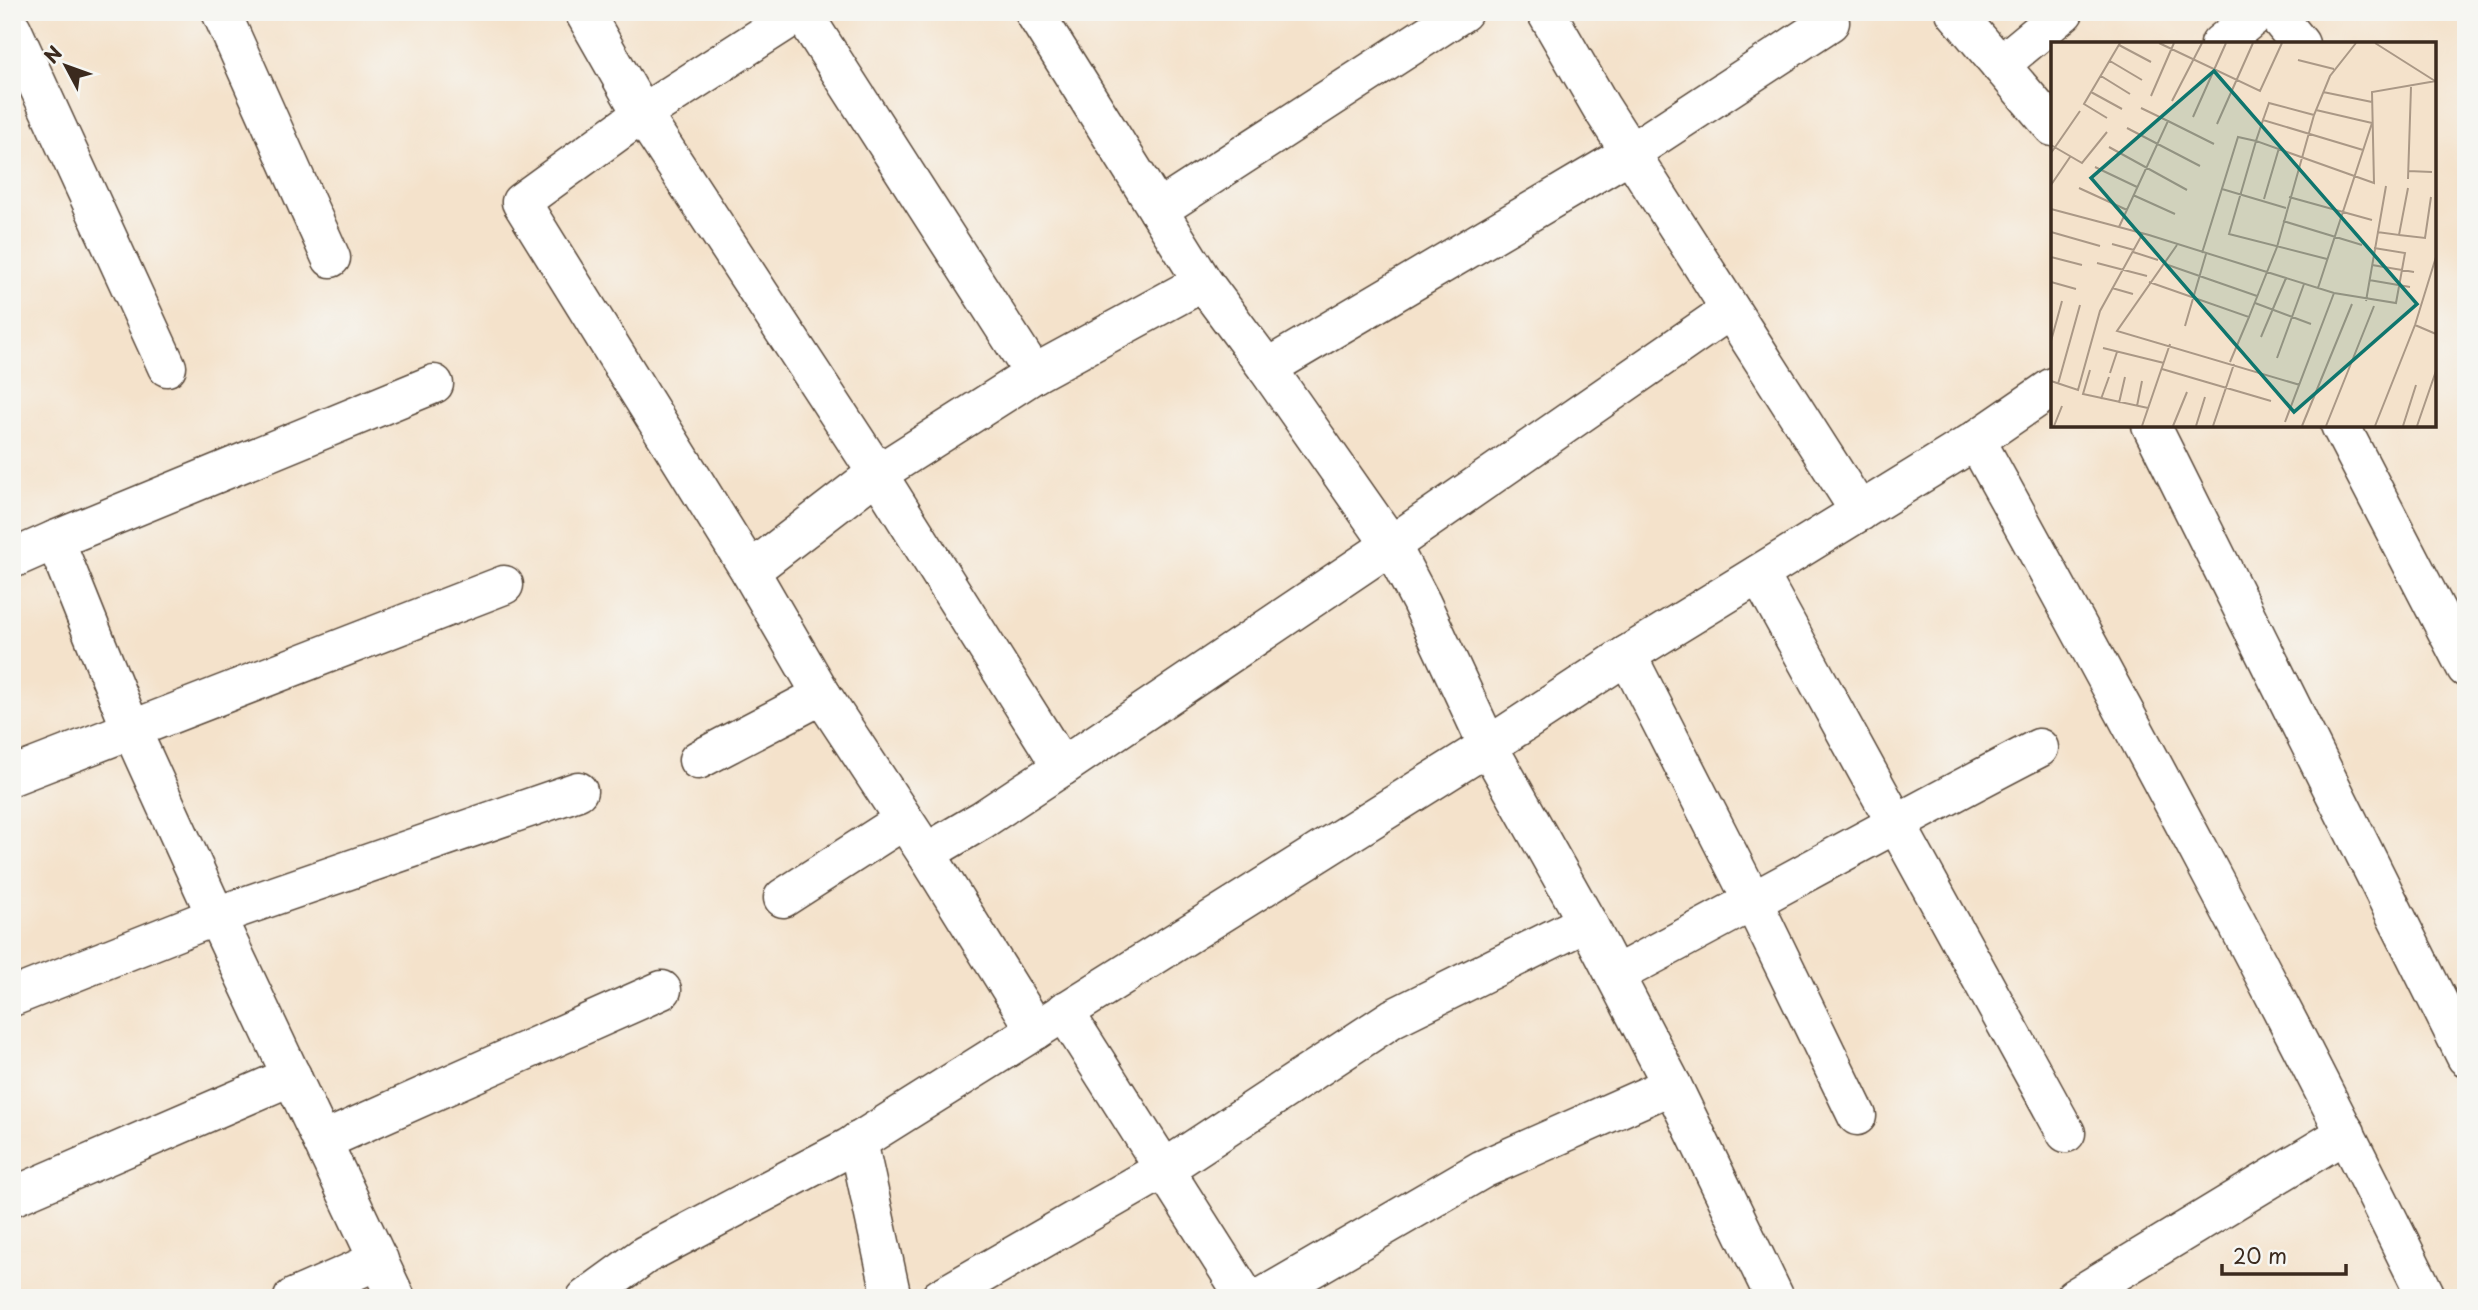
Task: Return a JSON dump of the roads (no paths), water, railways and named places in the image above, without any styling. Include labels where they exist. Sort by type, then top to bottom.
[{"type":"street","points":[[221,12],[331,258]]},
{"type":"street","points":[[584,12],[642,114],[877,472],[1062,766]]},
{"type":"street","points":[[1034,374],[801,12],[642,114],[521,202],[750,571],[822,695],[904,820],[1050,1021],[1164,1169],[1246,1298]]},
{"type":"street","points":[[1034,12],[1203,282],[1391,545],[1488,746],[1587,922],[1672,1085],[1775,1298]]},
{"type":"street","points":[[1158,211],[1464,12]]},
{"type":"street","points":[[1546,12],[1630,153],[1860,512]]},
{"type":"street","points":[[1955,12],[2051,125]]},
{"type":"street","points":[[2000,65],[2064,12]]},
{"type":"street","points":[[2222,42],[2259,12]]},
{"type":"street","points":[[2274,12],[2298,42]]},
{"type":"street","points":[[1267,368],[1630,153],[1830,22]]},
{"type":"street","points":[[12,29],[167,367]]},
{"type":"street","points":[[750,571],[877,472],[1034,374],[1203,282]]},
{"type":"street","points":[[926,853],[982,820],[1391,545],[1731,310]]},
{"type":"street","points":[[12,559],[434,384]]},
{"type":"street","points":[[603,1292],[645,1255],[858,1141],[1488,746],[1627,655],[1976,440],[2051,388]]},
{"type":"street","points":[[2152,427],[2466,1058]]},
{"type":"street","points":[[2341,427],[2466,668]]},
{"type":"street","points":[[1976,440],[2123,707],[2346,1133],[2427,1298]]},
{"type":"street","points":[[55,540],[131,729],[396,1298]]},
{"type":"street","points":[[1759,574],[2066,1133]]},
{"type":"street","points":[[12,776],[504,584]]},
{"type":"street","points":[[1627,655],[1753,902],[1857,1115]]},
{"type":"street","points":[[698,760],[822,695]]},
{"type":"street","points":[[1615,975],[1896,822],[2039,748]]},
{"type":"street","points":[[12,997],[216,916],[578,791]]},
{"type":"street","points":[[783,898],[904,820]]},
{"type":"street","points":[[940,1298],[1164,1169],[1393,1018],[1587,922]]},
{"type":"street","points":[[323,1141],[662,990]]},
{"type":"street","points":[[12,1197],[292,1076]]},
{"type":"street","points":[[1261,1298],[1483,1169],[1672,1085]]},
{"type":"street","points":[[2074,1298],[2346,1133]]},
{"type":"street","points":[[858,1141],[892,1298]]},
{"type":"street","points":[[293,1298],[379,1260]]}]
